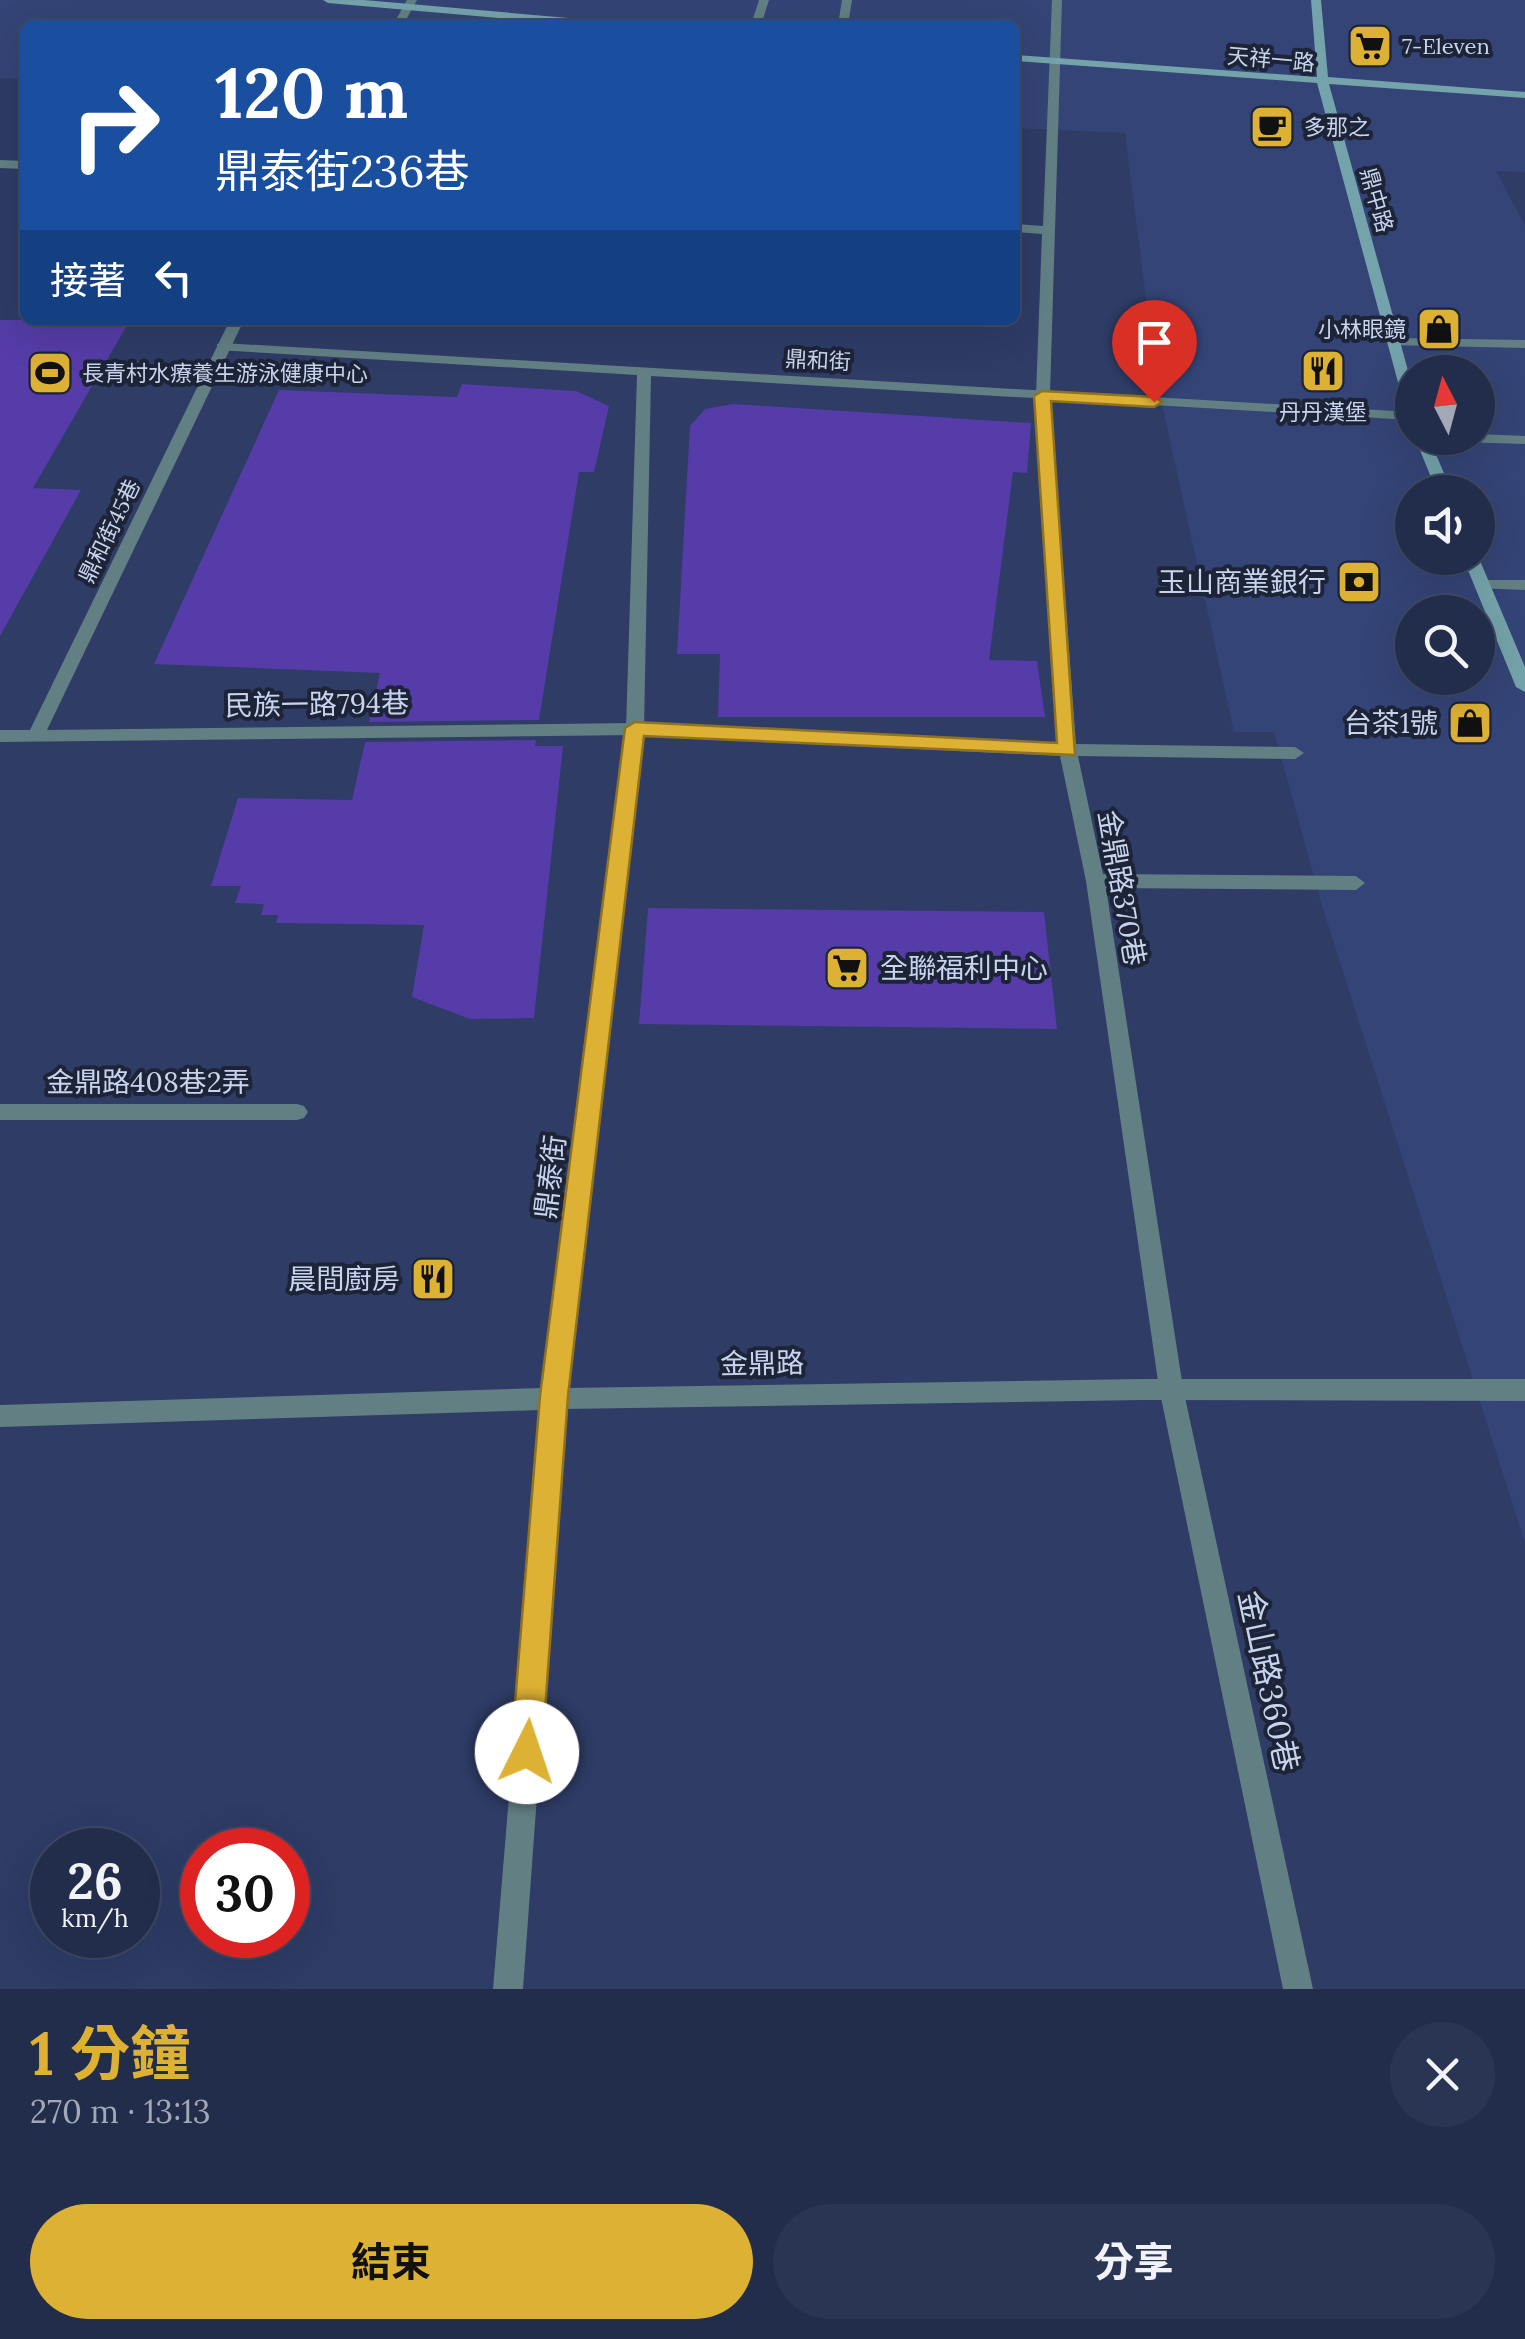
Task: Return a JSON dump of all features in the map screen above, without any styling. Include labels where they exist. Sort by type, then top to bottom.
[{"type":"street","points":[[328,0],[410,3],[568,20]]},
{"type":"street","name":"金鼎路370巷","points":[[1057,0],[1042,396],[1068,750],[1096,881],[1171,1388]]},
{"type":"street","name":"鼎中路","points":[[1316,0],[1323,83],[1397,355]]},
{"type":"street","name":"天祥一路","points":[[1020,58],[1525,95]]},
{"type":"street","points":[[1020,228],[1047,230]]},
{"type":"street","name":"鼎和街45巷","points":[[36,735],[233,325]]},
{"type":"street","points":[[1393,342],[1525,344]]},
{"type":"street","name":"鼎和街","points":[[222,347],[1395,415]]},
{"type":"street","name":"鼎泰街","points":[[508,1989],[554,1396],[635,728],[644,372]]},
{"type":"street","points":[[1495,439],[1525,440]]},
{"type":"street","points":[[1478,575],[1525,687]]},
{"type":"street","points":[[1482,585],[1525,585]]},
{"type":"street","name":"民族一路794巷","points":[[0,736],[635,728],[1068,750],[1295,753]]},
{"type":"street","points":[[1096,881],[1356,883]]},
{"type":"street","name":"金鼎路408巷2弄","points":[[0,1112],[296,1112]]},
{"type":"street","name":"金鼎路","points":[[0,1416],[554,1396],[1171,1388],[1525,1390]]},
{"type":"street","name":"金山路360巷","points":[[1171,1388],[1298,1989]]},
{"type":"shaded area","points":[[0,0],[1525,0],[1525,172],[1496,171],[1525,225],[1525,1543],[1323,909],[1274,732],[1234,732],[1156,377],[1125,133],[1020,128],[1020,20],[20,20],[20,79],[0,78]]},
{"type":"building","points":[[0,320],[20,320],[20,325],[127,325],[33,488],[81,490],[0,636]]},
{"type":"building","points":[[462,384],[576,391],[609,406],[594,472],[579,472],[539,720],[369,722],[380,673],[154,664],[279,390],[457,397]]},
{"type":"building","points":[[733,404],[1031,423],[1027,473],[1013,472],[989,660],[1037,661],[1045,717],[718,717],[720,654],[677,654],[690,426],[705,409]]},
{"type":"building","points":[[536,740],[535,746],[563,746],[534,1018],[470,1019],[412,997],[424,925],[276,923],[278,915],[261,915],[264,904],[235,903],[241,886],[211,886],[238,798],[352,800],[365,742]]},
{"type":"building","name":"全聯福利中心","points":[[648,908],[1044,912],[1057,1029],[639,1024]]},
{"type":"place","name":"7-Eleven","points":[[1370,46]]},
{"type":"place","name":"多那之","points":[[1272,127]]},
{"type":"place","name":"小林眼鏡","points":[[1439,329]]},
{"type":"place","name":"丹丹漢堡","points":[[1323,371]]},
{"type":"place","name":"長青村水療養生游泳健康中心","points":[[50,373]]},
{"type":"place","name":"玉山商業銀行","points":[[1359,582]]},
{"type":"place","name":"台茶1號","points":[[1470,723]]},
{"type":"place","name":"全聯福利中心","points":[[847,968]]},
{"type":"place","name":"晨間廚房","points":[[433,1279]]},
{"type":"route","points":[[527,1752],[554,1396],[635,728],[1068,750],[1042,396],[1154,402]]}]
